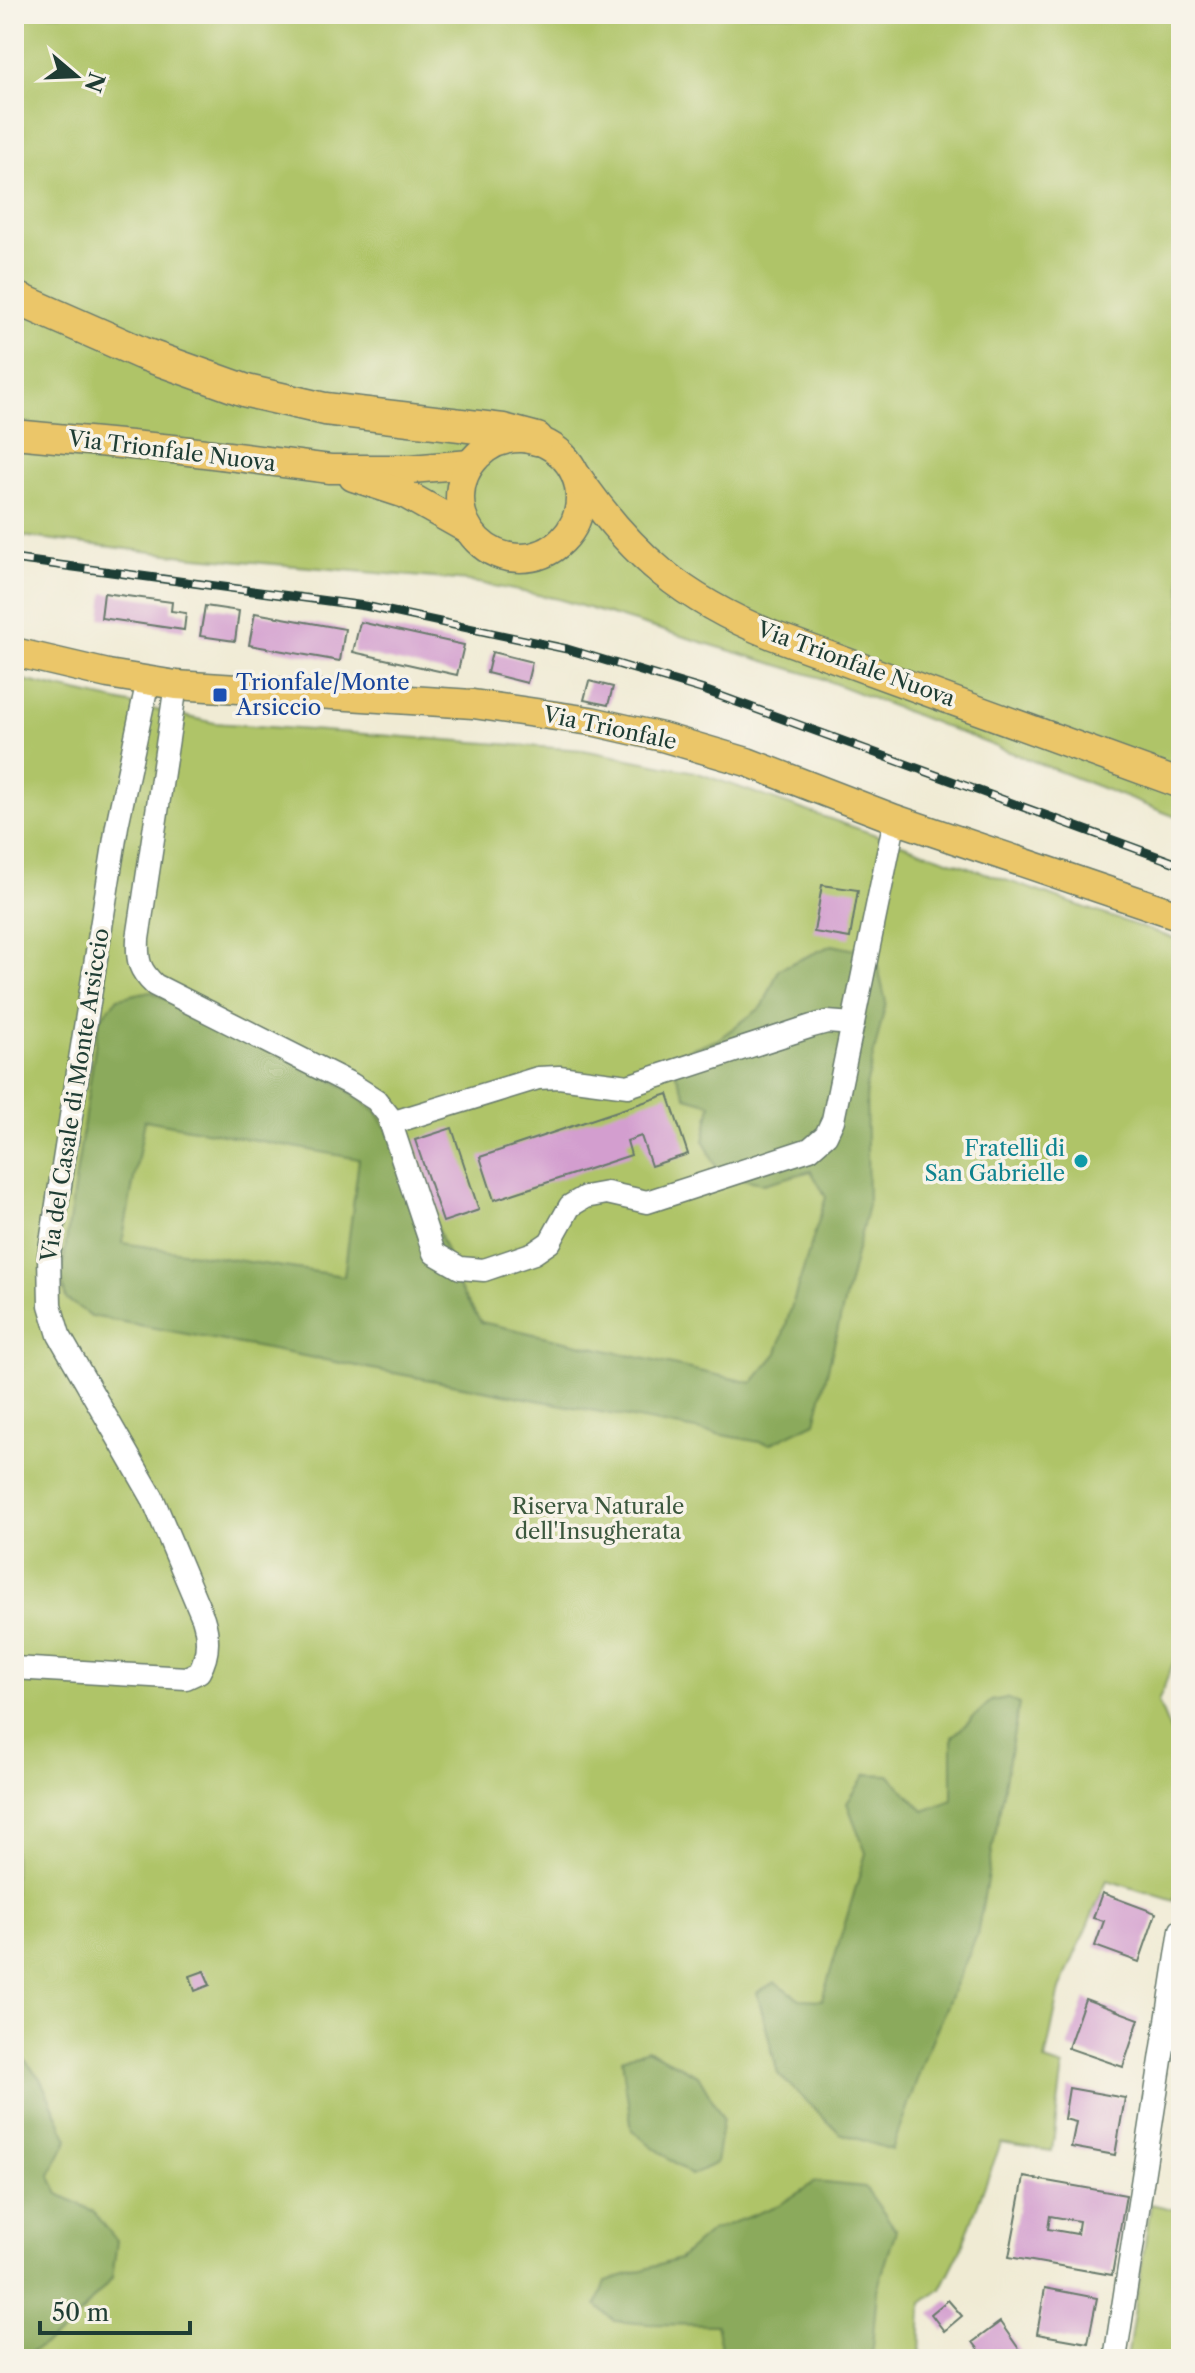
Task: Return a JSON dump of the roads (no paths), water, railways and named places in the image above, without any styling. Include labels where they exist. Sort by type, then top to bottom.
[{"type":"highway","points":[[14,297],[141,353],[247,391],[325,409],[503,430],[537,439]]},
{"type":"main road","name":"Via Trionfale Nuova","points":[[14,434],[173,449],[330,469],[411,469],[470,464]]},
{"type":"main road","points":[[518,437],[537,439],[554,447],[577,476],[581,493],[577,519],[567,537],[550,551],[521,559],[504,557],[484,547],[469,530],[460,499],[464,476],[483,450],[499,441],[518,437]]},
{"type":"main road","name":"Via Trionfale Nuova","points":[[330,469],[405,494],[469,530]]},
{"type":"main road","name":"Via Trionfale Nuova","points":[[577,476],[609,520],[644,557],[672,582],[709,606],[772,635],[1181,784]]},
{"type":"main road","name":"Via Trionfale","points":[[14,652],[176,685],[473,704],[591,721],[662,737],[723,754],[895,819],[1181,916]]},
{"type":"street","name":"Via del Casale di Monte Arsiccio","points":[[14,1668],[186,1678],[199,1672],[206,1652],[203,1618],[164,1525],[141,1477],[62,1341],[52,1313],[48,1288],[50,1249],[112,852],[148,680]]},
{"type":"street","points":[[176,685],[138,939],[137,960],[141,972],[155,985],[188,1003],[351,1084],[376,1100],[391,1123],[434,1253],[460,1268],[484,1270],[534,1253],[550,1242],[570,1206],[585,1197],[607,1193],[647,1202],[810,1149],[826,1135],[833,1120],[895,819]]},
{"type":"street","points":[[391,1123],[538,1078],[559,1077],[628,1086],[812,1026],[827,1022],[853,1024]]},
{"type":"street","points":[[1115,2359],[1181,1930]]},
{"type":"railway","points":[[14,559],[365,606],[567,649],[704,690],[1181,865]]},
{"type":"place","name":"Trionfale/Monte Arsiccio","points":[[220,695]]},
{"type":"place","name":"Fratelli di San Gabrielle","points":[[1081,1161]]},
{"type":"park label","name":"Riserva Naturale dell'Insugherata","points":[[598,1518]]}]
